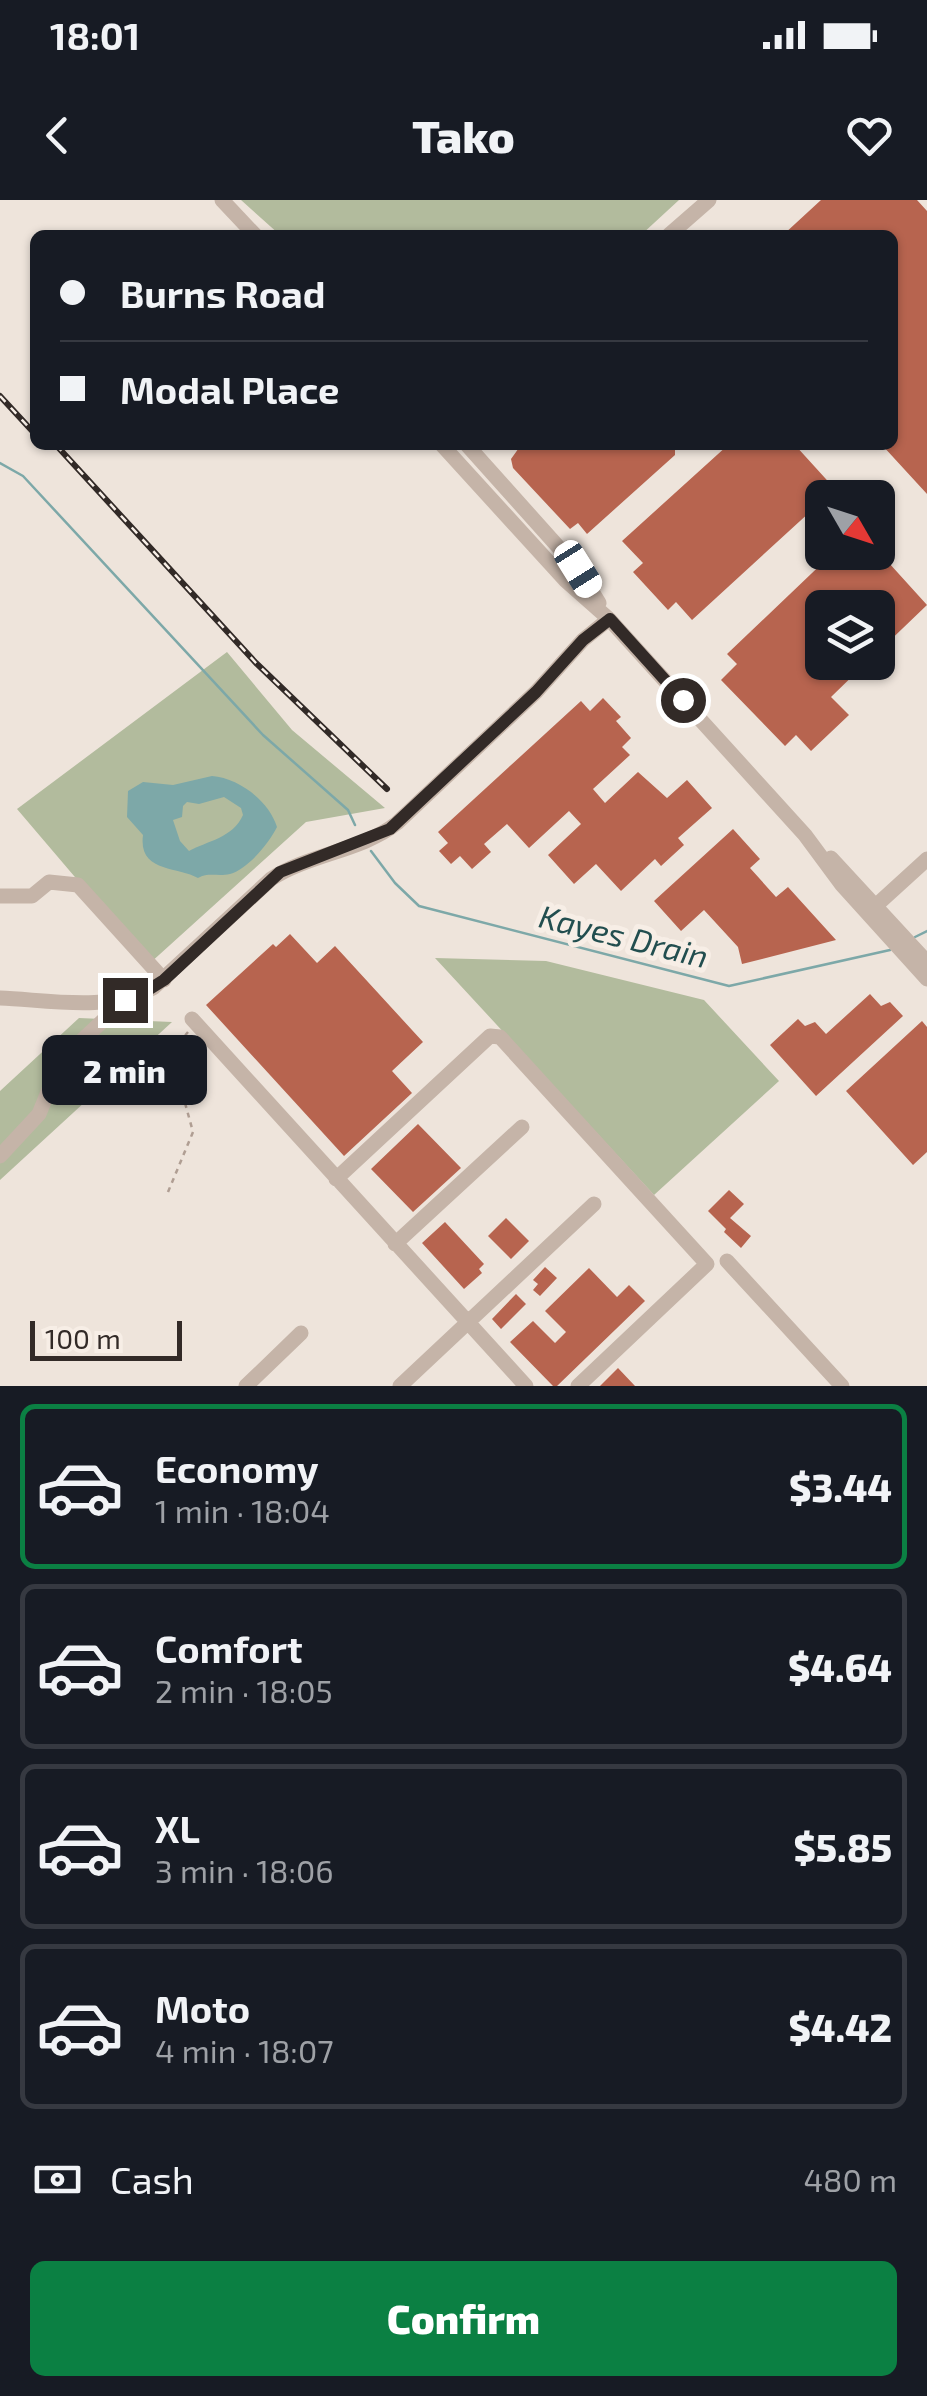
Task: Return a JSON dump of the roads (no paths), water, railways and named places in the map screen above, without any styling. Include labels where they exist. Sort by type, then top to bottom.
[{"type":"street","points":[[222,200],[249,230]]},
{"type":"street","points":[[677,230],[705,204]]},
{"type":"street","points":[[450,450],[566,581],[610,619],[872,909],[927,962]]},
{"type":"street","points":[[471,450],[578,569],[610,619]]},
{"type":"street","points":[[0,998],[108,1002],[140,995],[164,980],[270,879],[291,866],[373,837],[397,823],[536,692],[583,640],[610,619]]},
{"type":"street","points":[[872,909],[927,859]]},
{"type":"street","points":[[0,896],[32,896],[48,882],[78,886],[164,980]]},
{"type":"street","points":[[872,909],[927,979]]},
{"type":"street","points":[[0,1156],[39,1114],[61,1060],[125,1000]]},
{"type":"street","points":[[194,1022],[526,1386]]},
{"type":"street","points":[[336,1179],[490,1036],[500,1036],[707,1264],[578,1386]]},
{"type":"street","points":[[395,1244],[522,1127]]},
{"type":"street","points":[[400,1386],[594,1204]]},
{"type":"street","points":[[728,1261],[842,1386]]},
{"type":"street","points":[[246,1386],[301,1333]]},
{"type":"water","points":[[212,776],[232,781],[260,800],[277,827],[257,855],[230,874],[198,878],[161,866],[147,856],[143,835],[127,817],[128,791],[143,782],[173,785]],"holes":[[[224,797],[241,808],[239,823],[219,838],[189,851],[180,841],[173,820],[182,817],[187,802],[199,804]]]},
{"type":"waterway","name":"Kayes Drain","points":[[0,463],[23,476],[263,735],[348,810],[355,825]]},
{"type":"waterway","name":"Kayes Drain","points":[[371,851],[419,906],[729,986],[890,950]]},
{"type":"waterway","name":"Kayes Drain","points":[[915,937],[927,931]]},
{"type":"railway","points":[[0,396],[30,429]]},
{"type":"railway","points":[[61,450],[256,663],[387,789]]}]
